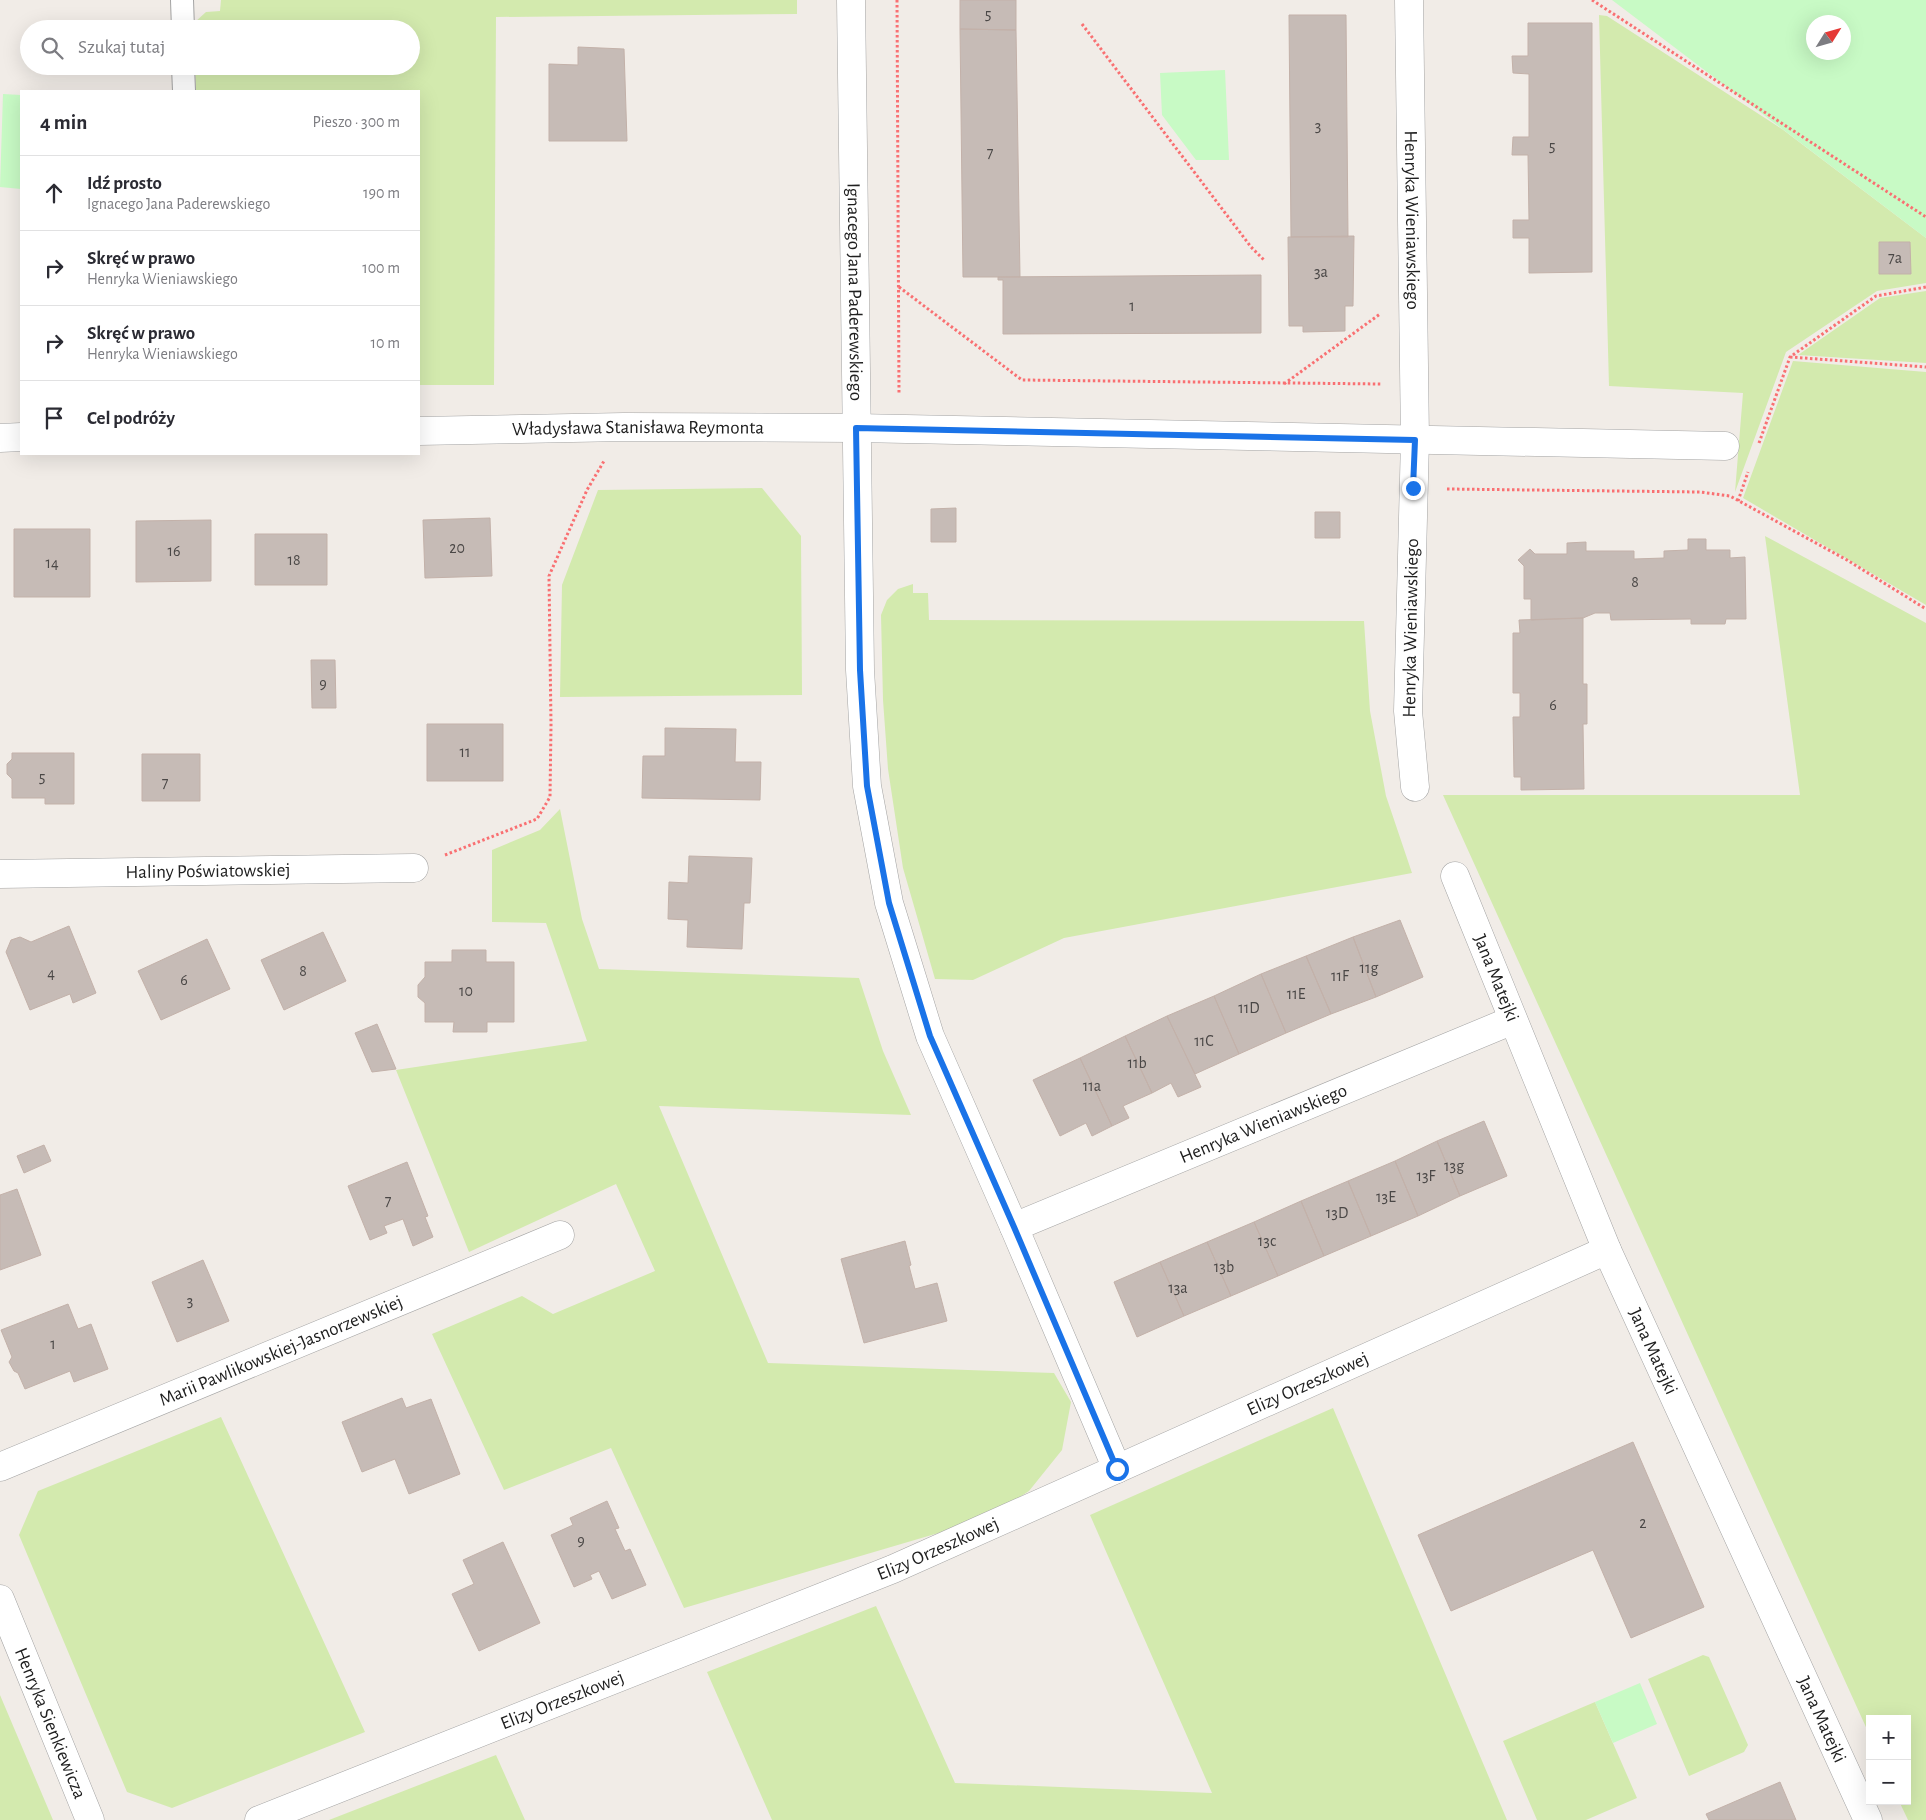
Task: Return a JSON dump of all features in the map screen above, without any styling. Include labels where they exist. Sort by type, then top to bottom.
[{"type":"street","name":"Ignacego Jana Paderewskiego","points":[[851,0],[860,670],[867,786],[889,903],[930,1036],[1117,1469]]},
{"type":"street","name":"Henryka Wieniawskiego","points":[[1409,0],[1415,440],[1408,711],[1415,787]]},
{"type":"street","name":"Władysława Stanisława Reymonta","points":[[420,431],[624,427],[856,428]]},
{"type":"street","points":[[856,428],[1725,446]]},
{"type":"street","points":[[0,438],[20,437]]},
{"type":"street","name":"Haliny Poświatowskiej","points":[[0,874],[414,868]]},
{"type":"street","name":"Jana Matejki","points":[[1454,876],[1607,1250],[1868,1820]]},
{"type":"street","name":"Henryka Wieniawskiego","points":[[1014,1227],[1513,1020]]},
{"type":"street","name":"Marii Pawlikowskiej-Jasnorzewskiej","points":[[0,1466],[560,1234]]},
{"type":"street","name":"Elizy Orzeszkowej","points":[[259,1820],[893,1569],[1607,1250]]},
{"type":"street","name":"Henryka Sienkiewicza","points":[[0,1599],[90,1820]]},
{"type":"lane","points":[[182,0],[183,20]]},
{"type":"lane","points":[[183,75],[184,90]]},
{"type":"path","points":[[897,0],[900,430]]},
{"type":"path","points":[[1592,0],[1926,217]]},
{"type":"path","points":[[1082,24],[1251,247],[1265,261]]},
{"type":"path","points":[[899,287],[1022,380],[1415,384]]},
{"type":"path","points":[[1757,447],[1790,357],[1876,296],[1926,287]]},
{"type":"path","points":[[1283,384],[1414,290]]},
{"type":"path","points":[[1790,357],[1926,367]]},
{"type":"path","points":[[414,868],[537,819],[550,797],[549,576],[587,490],[624,427]]},
{"type":"path","points":[[1738,501],[1751,465]]},
{"type":"path","points":[[1413,488],[1700,492],[1730,496],[1847,560],[1926,609]]},
{"type":"green space","points":[[221,0],[797,0],[797,14],[496,17],[494,385],[420,385],[420,90],[196,90],[195,75],[420,75],[420,20],[197,20],[206,12],[220,11]]},
{"type":"green space","points":[[1612,0],[1926,0],[1926,238]]},
{"type":"green space","points":[[1599,15],[1607,16],[1782,129],[1926,238],[1926,283],[1877,291],[1786,352],[1735,492],[1743,393],[1609,386]]},
{"type":"green space","points":[[1225,70],[1229,160],[1196,160],[1162,115],[1160,73]]},
{"type":"green space","points":[[3,94],[20,95],[20,189],[0,187]]},
{"type":"green space","points":[[1926,291],[1926,363],[1798,355],[1880,298]]},
{"type":"green space","points":[[1793,361],[1926,372],[1926,605],[1743,498]]},
{"type":"green space","points":[[762,488],[801,536],[802,695],[560,697],[562,585],[598,490]]},
{"type":"green space","points":[[1765,536],[1926,623],[1926,1820],[1908,1820],[1901,1805],[1911,1805],[1911,1715],[1866,1715],[1866,1727],[1443,795],[1800,795]]},
{"type":"green space","points":[[913,584],[913,593],[928,593],[929,620],[1364,621],[1370,711],[1386,796],[1412,873],[1064,938],[973,980],[935,979],[903,868],[888,769],[883,700],[881,615],[887,600],[898,589]]},
{"type":"green space","points":[[560,809],[582,919],[599,969],[859,978],[883,1051],[911,1115],[659,1106],[768,1363],[1054,1373],[1071,1402],[1062,1450],[1029,1491],[986,1519],[684,1608],[611,1448],[504,1490],[432,1334],[522,1296],[553,1314],[655,1271],[616,1184],[469,1252],[396,1070],[587,1041],[546,923],[492,922],[492,850],[540,830]]},
{"type":"green space","points":[[1333,1408],[1507,1820],[772,1820],[707,1672],[876,1606],[955,1783],[1212,1793],[1090,1515]]},
{"type":"green space","points":[[221,1417],[365,1732],[172,1808],[127,1792],[19,1535],[38,1491]]},
{"type":"green space","points":[[1703,1655],[1709,1657],[1748,1745],[1744,1752],[1689,1776],[1648,1679]]},
{"type":"green space","points":[[1640,1683],[1657,1724],[1613,1743],[1595,1702]]},
{"type":"green space","points":[[0,1695],[53,1820],[0,1820]]},
{"type":"green space","points":[[1595,1702],[1637,1798],[1586,1820],[1537,1820],[1503,1741]]},
{"type":"green space","points":[[496,1755],[525,1820],[329,1820]]},
{"type":"building","points":[[960,0],[1016,0],[1016,30],[960,29]]},
{"type":"building","points":[[1289,15],[1346,15],[1348,237],[1291,237]]},
{"type":"building","points":[[1528,23],[1592,23],[1592,272],[1529,273],[1529,238],[1513,238],[1513,220],[1529,220],[1528,155],[1512,155],[1513,137],[1529,137],[1529,74],[1513,73],[1512,56],[1528,56]]},
{"type":"building","points":[[960,29],[1016,30],[1020,277],[963,277]]},
{"type":"building","points":[[578,47],[624,49],[627,141],[549,141],[549,64],[578,65]]},
{"type":"building","points":[[1354,236],[1353,306],[1345,306],[1345,331],[1303,332],[1303,326],[1289,326],[1288,237]]},
{"type":"building","points":[[1879,242],[1910,242],[1911,274],[1879,274]]},
{"type":"building","points":[[1261,275],[1261,333],[1003,334],[1003,280],[998,280],[998,277]]},
{"type":"building","points":[[956,508],[956,542],[931,542],[931,509]]},
{"type":"building","points":[[1315,512],[1340,512],[1340,538],[1315,538]]},
{"type":"building","points":[[490,518],[492,576],[425,578],[423,520]]},
{"type":"building","points":[[211,520],[211,581],[136,582],[136,521]]},
{"type":"building","points":[[14,529],[90,529],[90,597],[14,597]]},
{"type":"building","points":[[255,534],[327,534],[327,585],[255,585]]},
{"type":"building","points":[[1688,539],[1706,539],[1706,550],[1730,550],[1730,558],[1745,557],[1746,619],[1726,619],[1725,624],[1691,624],[1691,619],[1611,620],[1610,613],[1595,613],[1583,618],[1531,620],[1531,599],[1524,599],[1524,566],[1518,560],[1530,549],[1535,554],[1567,554],[1567,543],[1586,542],[1586,551],[1634,551],[1634,559],[1664,558],[1664,551],[1688,550]]},
{"type":"building","points":[[1583,618],[1583,684],[1587,684],[1587,724],[1583,724],[1584,789],[1521,790],[1521,777],[1514,777],[1513,717],[1520,717],[1520,693],[1513,693],[1513,633],[1520,633],[1519,620]]},
{"type":"building","points":[[311,660],[335,660],[336,708],[312,708]]},
{"type":"building","points":[[427,724],[503,724],[503,781],[427,781]]},
{"type":"building","points":[[665,728],[736,729],[735,762],[761,762],[760,800],[642,798],[643,756],[665,756]]},
{"type":"building","points":[[12,753],[74,753],[74,804],[45,804],[45,798],[12,798],[12,779],[7,774],[7,764],[12,759]]},
{"type":"building","points":[[142,754],[200,754],[200,801],[142,801]]},
{"type":"building","points":[[689,856],[752,858],[750,903],[744,903],[742,949],[687,947],[688,920],[668,919],[669,882],[688,883]]},
{"type":"building","points":[[1400,920],[1423,977],[1376,997],[1353,937]]},
{"type":"building","points":[[69,926],[96,993],[73,1003],[70,994],[30,1010],[6,952],[11,940],[20,937],[31,942]]},
{"type":"building","points":[[323,932],[346,981],[284,1010],[261,960]]},
{"type":"building","points":[[1353,937],[1376,997],[1331,1014],[1306,956]]},
{"type":"building","points":[[207,939],[230,989],[161,1020],[138,971]]},
{"type":"building","points":[[452,950],[486,950],[486,962],[514,962],[514,1022],[487,1022],[487,1032],[453,1032],[454,1022],[425,1022],[425,1003],[418,997],[418,985],[425,977],[425,962],[452,962]]},
{"type":"building","points":[[1306,956],[1331,1014],[1286,1033],[1261,974]]},
{"type":"building","points":[[1261,974],[1286,1033],[1239,1054],[1214,996]]},
{"type":"building","points":[[1214,996],[1239,1054],[1195,1074],[1167,1016]]},
{"type":"building","points":[[1167,1016],[1201,1087],[1178,1097],[1171,1083],[1152,1093],[1125,1036]]},
{"type":"building","points":[[377,1024],[396,1069],[372,1072],[355,1033]]},
{"type":"building","points":[[1125,1036],[1152,1093],[1123,1106],[1129,1118],[1112,1126],[1080,1058]]},
{"type":"building","points":[[1080,1058],[1112,1126],[1092,1136],[1086,1123],[1060,1136],[1033,1080]]},
{"type":"building","points":[[1484,1121],[1507,1176],[1460,1196],[1437,1141]]},
{"type":"building","points":[[1437,1141],[1460,1196],[1418,1216],[1395,1161]]},
{"type":"building","points":[[44,1145],[51,1161],[24,1173],[17,1156]]},
{"type":"building","points":[[1395,1161],[1418,1216],[1371,1236],[1348,1181]]},
{"type":"building","points":[[407,1162],[428,1216],[425,1217],[433,1237],[413,1246],[403,1219],[384,1226],[387,1233],[370,1240],[348,1186]]},
{"type":"building","points":[[1348,1181],[1371,1236],[1324,1256],[1301,1201]]},
{"type":"building","points":[[17,1189],[41,1255],[0,1270],[0,1195]]},
{"type":"building","points":[[1301,1201],[1324,1256],[1278,1276],[1254,1222]]},
{"type":"building","points":[[1254,1222],[1278,1276],[1231,1296],[1207,1242]]},
{"type":"building","points":[[905,1241],[915,1289],[937,1283],[947,1321],[864,1343],[841,1259]]},
{"type":"building","points":[[1207,1242],[1231,1296],[1184,1316],[1160,1262]]},
{"type":"building","points":[[203,1260],[229,1321],[177,1342],[152,1282]]},
{"type":"building","points":[[1160,1262],[1184,1316],[1137,1337],[1114,1282]]},
{"type":"building","points":[[68,1304],[78,1329],[91,1324],[108,1369],[74,1382],[70,1371],[25,1389],[18,1373],[14,1371],[9,1362],[12,1357],[1,1330]]},
{"type":"building","points":[[402,1398],[406,1408],[431,1399],[460,1474],[409,1494],[395,1459],[362,1472],[342,1422]]},
{"type":"building","points":[[1633,1442],[1704,1607],[1631,1638],[1593,1550],[1451,1611],[1418,1535]]},
{"type":"building","points":[[607,1501],[619,1528],[615,1529],[625,1551],[630,1549],[646,1585],[612,1599],[599,1571],[590,1575],[592,1579],[574,1587],[551,1535],[573,1525],[570,1518]]},
{"type":"building","points":[[503,1542],[540,1623],[479,1651],[452,1594],[474,1584],[463,1560]]},
{"type":"building","points":[[1780,1782],[1796,1820],[1709,1820],[1706,1814]]},
{"type":"route","points":[[1117,1469],[1095,1422],[1014,1227],[930,1036],[889,903],[867,786],[860,670],[856,428],[1415,440],[1413,488]]}]
